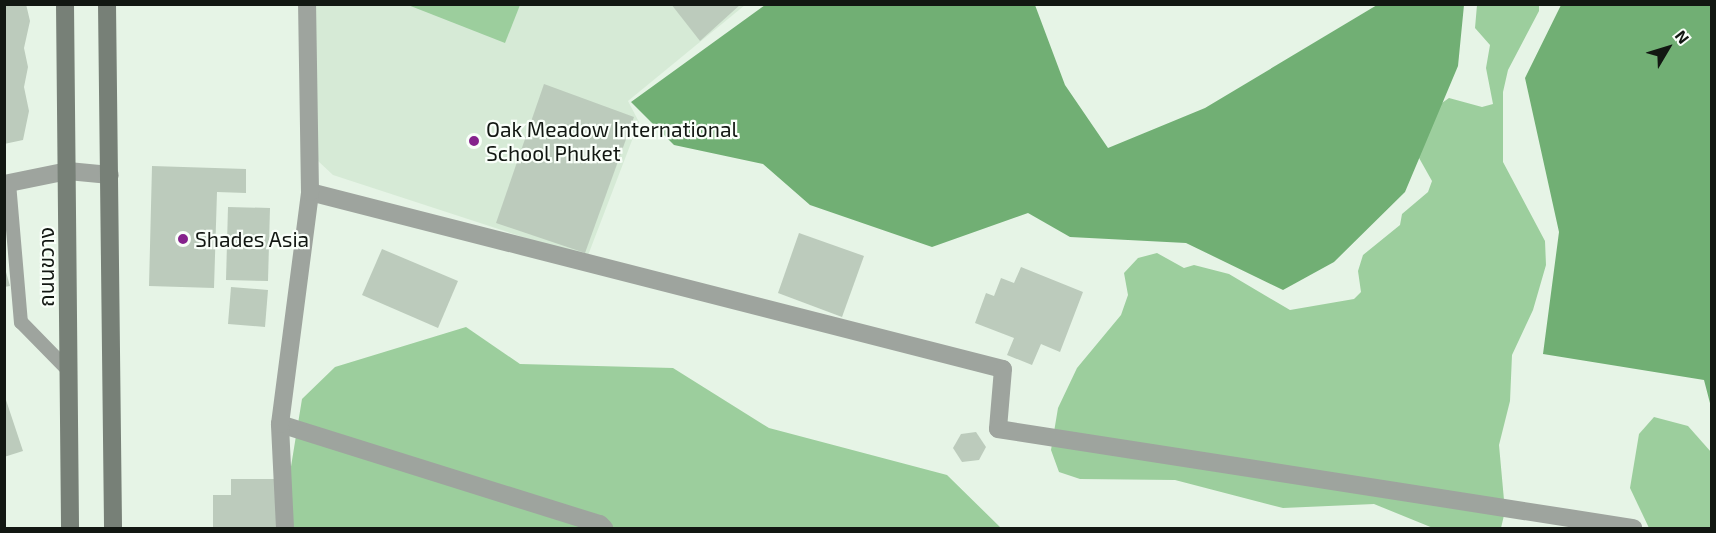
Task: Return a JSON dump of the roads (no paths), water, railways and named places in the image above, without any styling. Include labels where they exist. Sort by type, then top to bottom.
[{"type":"main road","name":"ถนนขวาง","points":[[65,4],[70,528]]},
{"type":"main road","points":[[107,4],[112,528]]},
{"type":"street","points":[[285,528],[280,424],[310,192],[308,4]]},
{"type":"street","points":[[7,183],[68,171],[110,175]]},
{"type":"street","points":[[310,192],[1003,369],[998,429],[1632,528]]},
{"type":"street","points":[[280,424],[604,528]]},
{"type":"lane","points":[[7,183],[21,322],[69,371]]},
{"type":"place","name":"Oak Meadow International School Phuket","points":[[474,141]]},
{"type":"place","name":"Shades Asia","points":[[183,239]]}]
